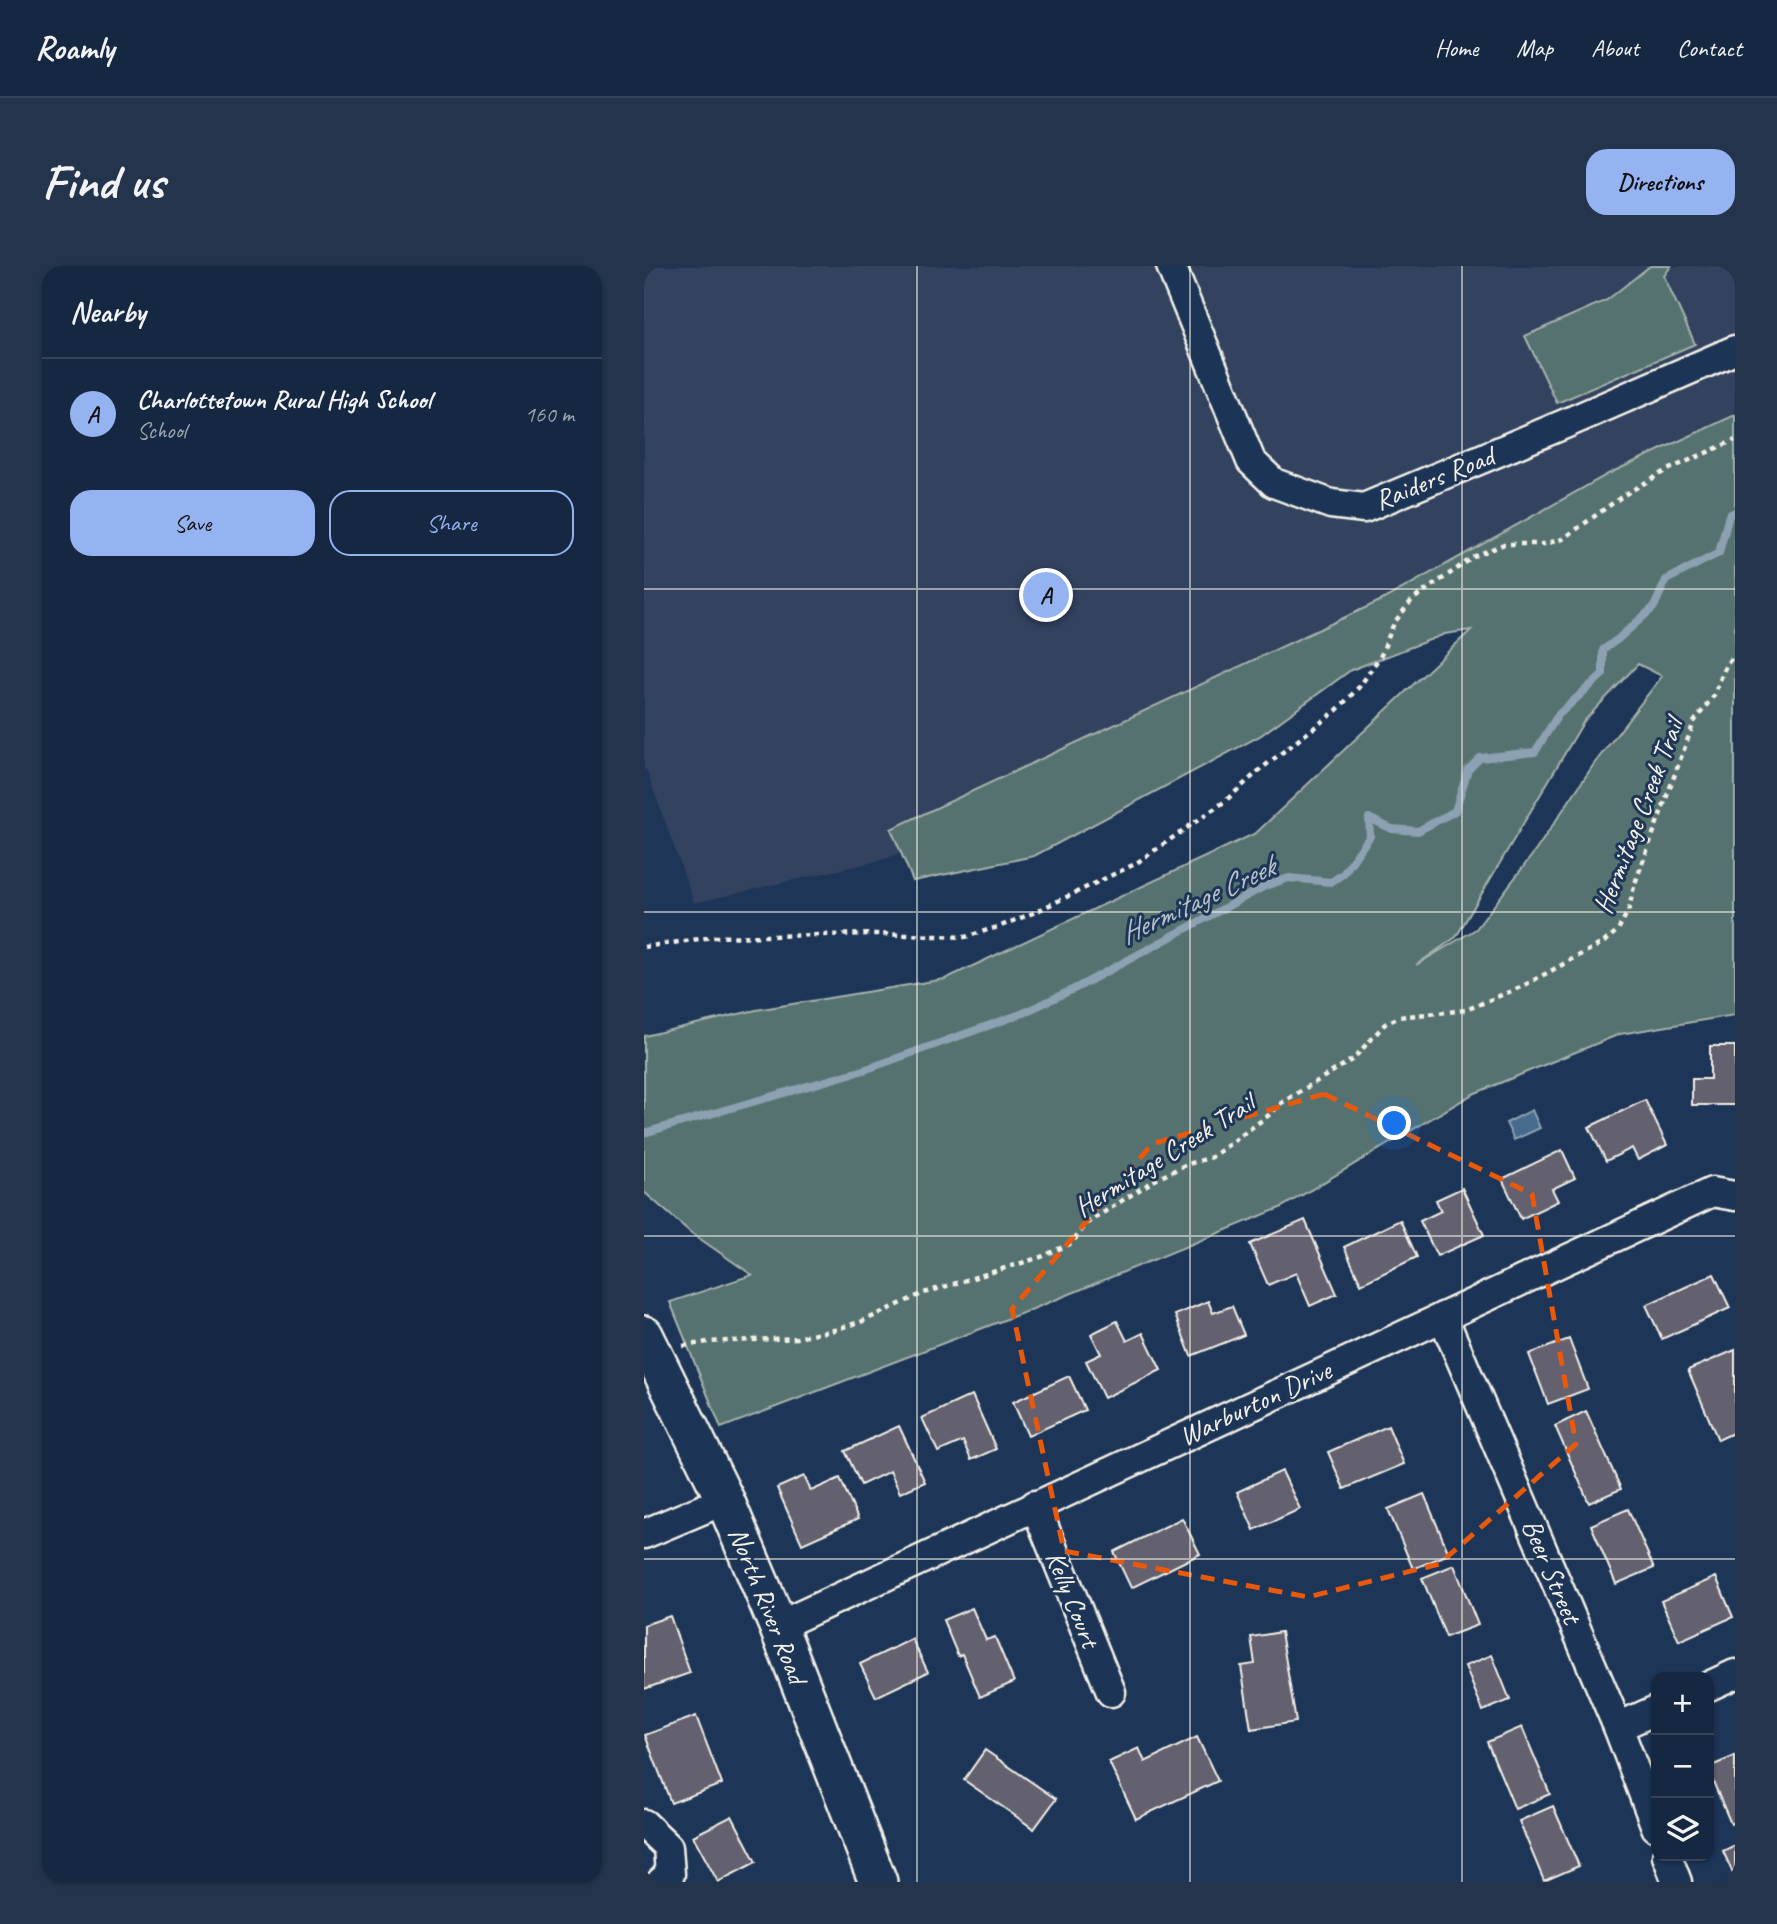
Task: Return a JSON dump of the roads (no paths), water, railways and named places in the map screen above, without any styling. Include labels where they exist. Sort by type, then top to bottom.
[{"type":"main road","name":"North River Road","points":[[647,1343],[725,1500],[778,1626],[878,1882]]},
{"type":"street","name":"Raiders Road","points":[[1171,266],[1251,461],[1274,483],[1331,504],[1364,508],[1735,350]]},
{"type":"street","name":"Warburton Drive","points":[[778,1626],[1712,1192],[1735,1196]]},
{"type":"street","name":"Beer Street","points":[[1443,1317],[1619,1727],[1651,1813]]},
{"type":"street","points":[[644,1534],[725,1500]]},
{"type":"street","name":"Kelly Court","points":[[1035,1505],[1111,1692]]},
{"type":"street","points":[[1714,1684],[1735,1674]]},
{"type":"street","points":[[1619,1727],[1651,1712]]},
{"type":"street","points":[[644,1824],[668,1847],[670,1874],[660,1882]]},
{"type":"street","points":[[1669,1861],[1677,1882]]},
{"type":"waterway","name":"Hermitage Creek","points":[[644,1133],[864,1070],[1021,1014],[1078,987],[1265,886],[1289,878],[1331,882],[1343,874],[1370,836],[1369,818],[1392,829],[1418,831],[1455,811],[1468,770],[1480,758],[1535,752],[1558,715],[1603,674],[1603,650],[1654,607],[1666,580],[1719,553],[1729,515],[1735,512]]},
{"type":"place","name":"Charlottetown Rural High School","points":[[1046,595]]}]
